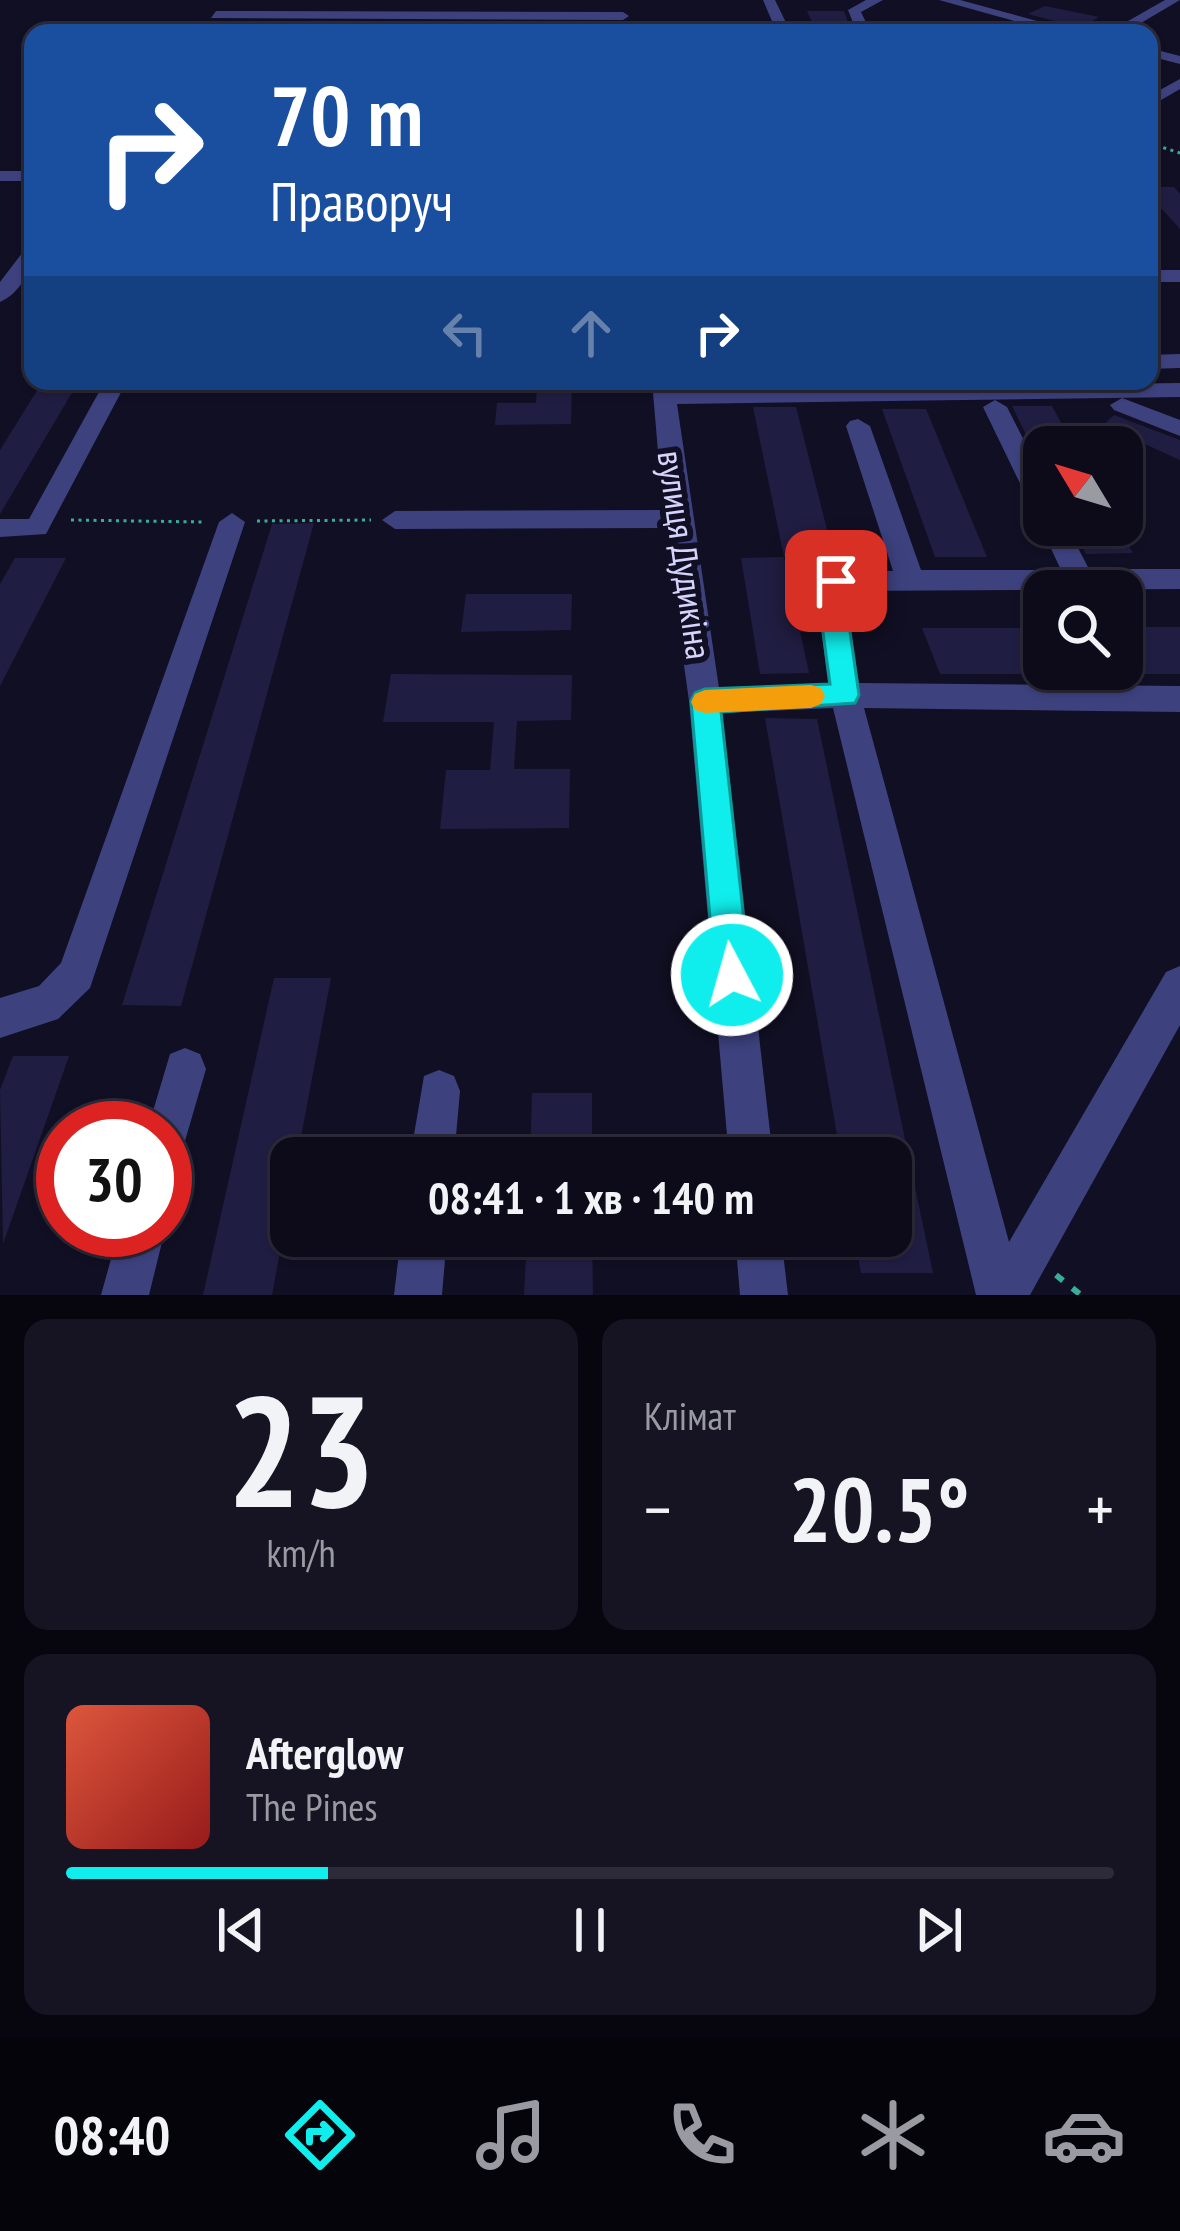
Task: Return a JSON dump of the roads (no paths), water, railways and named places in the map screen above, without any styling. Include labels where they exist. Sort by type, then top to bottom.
[{"type":"street","points":[[227,0],[212,19],[530,8]]},
{"type":"street","points":[[860,24],[854,10],[876,0]]},
{"type":"street","points":[[945,0],[1039,24]]},
{"type":"street","points":[[1130,24],[1174,0]]},
{"type":"street","points":[[487,7],[622,8]]},
{"type":"street","points":[[0,296],[24,266]]},
{"type":"street","points":[[0,528],[37,528],[111,390]]},
{"type":"street","name":"вулиця Дудикіна","points":[[663,390],[705,701],[749,1137]]},
{"type":"street","points":[[1122,405],[1180,429]]},
{"type":"street","points":[[995,407],[1023,464]]},
{"type":"street","points":[[858,426],[910,579]]},
{"type":"street","points":[[395,520],[677,519]]},
{"type":"street","points":[[0,1018],[46,1007],[65,992],[76,974],[232,522]]},
{"type":"street","points":[[999,1293],[845,695],[831,584],[1023,579]]},
{"type":"street","points":[[1143,579],[1180,579]]},
{"type":"street","points":[[705,701],[845,695],[1180,700]]},
{"type":"street","points":[[999,1293],[1015,1277],[1180,986]]},
{"type":"street","points":[[176,1101],[185,1069]]},
{"type":"street","points":[[434,1137],[439,1091]]},
{"type":"street","points":[[125,1295],[135,1257]]},
{"type":"street","points":[[418,1295],[422,1257]]},
{"type":"street","points":[[760,1257],[764,1295]]}]
